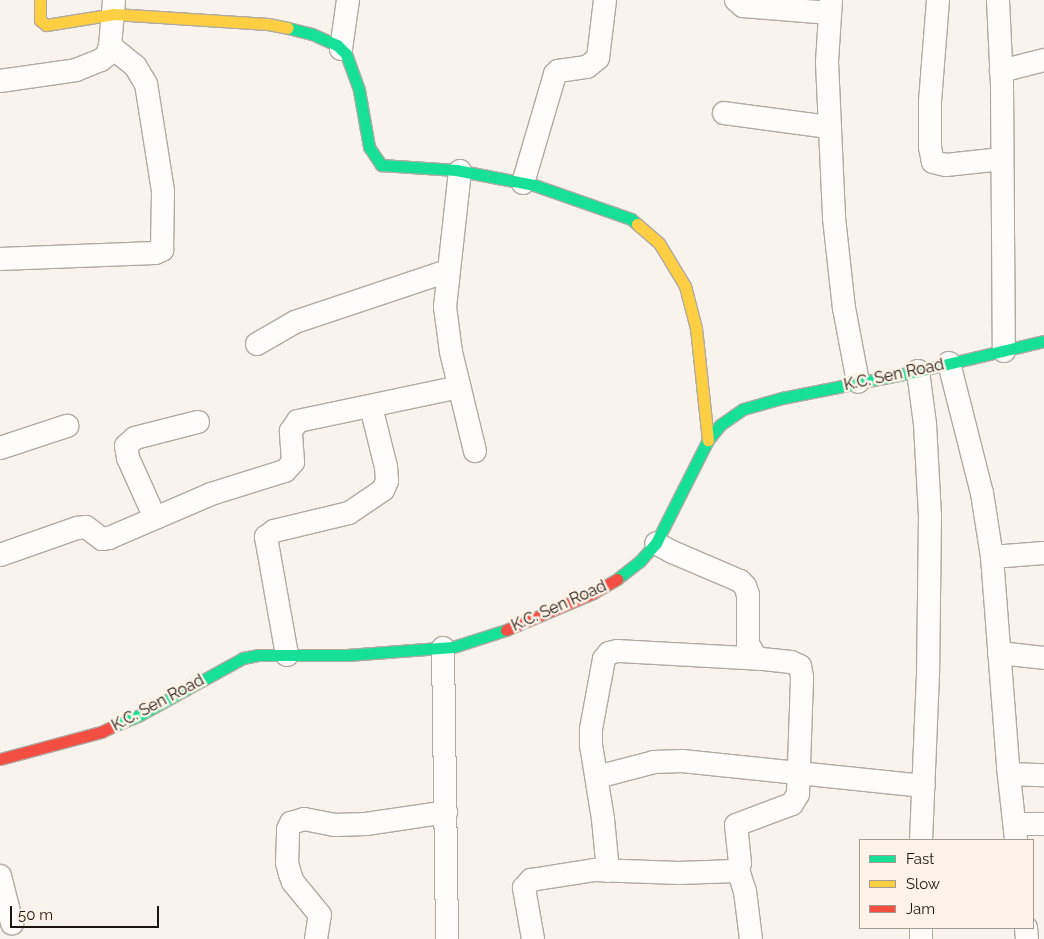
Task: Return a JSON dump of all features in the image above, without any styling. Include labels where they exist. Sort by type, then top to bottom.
[{"type":"street","points":[[40,0],[40,20],[46,25],[114,7],[268,24],[326,39],[341,49],[351,63],[359,90],[369,147],[378,163],[390,166],[460,171],[523,183],[631,219],[659,243],[676,268],[689,297],[696,328],[708,440]]},
{"type":"street","points":[[341,49],[348,0]]},
{"type":"street","points":[[523,183],[555,74],[558,71],[587,67],[598,58],[604,0]]},
{"type":"street","points":[[736,0],[743,6],[830,7],[827,62],[829,127],[838,259],[844,308],[858,382]]},
{"type":"street","points":[[938,0],[930,102],[930,147],[933,162],[946,165],[1002,159]]},
{"type":"street","points":[[998,0],[1001,71],[1004,350]]},
{"type":"street","points":[[0,81],[76,70],[104,58],[110,46],[114,7]]},
{"type":"street","points":[[0,259],[155,253],[162,250],[163,191],[146,84],[135,66],[110,46]]},
{"type":"street","points":[[1001,71],[1044,60]]},
{"type":"street","points":[[724,114],[829,127]]},
{"type":"street","points":[[460,171],[447,270],[445,292],[446,322],[459,387],[475,451]]},
{"type":"street","points":[[257,344],[295,322],[447,270]]},
{"type":"street","name":"K.C. Sen Road","points":[[0,759],[101,732],[138,716],[242,658],[347,655],[443,648],[480,640],[593,593],[618,579],[639,562],[656,542],[708,440],[720,425],[748,407],[858,382],[918,371],[1044,341]]},
{"type":"street","points":[[949,363],[982,493],[992,557],[1009,774],[1016,832],[1044,824]]},
{"type":"street","points":[[918,371],[925,424],[930,516],[930,594],[921,839]]},
{"type":"street","points":[[0,555],[77,528],[86,527],[102,538],[109,538],[211,494],[285,471],[293,462],[291,431],[298,421],[459,387]]},
{"type":"street","points":[[286,656],[266,537],[274,531],[350,512],[383,490],[387,481],[386,467],[370,406]]},
{"type":"street","points":[[155,518],[128,458],[126,446],[135,438],[198,422]]},
{"type":"street","points":[[0,448],[67,426]]},
{"type":"street","points":[[656,542],[672,552],[740,581],[745,586],[748,594],[748,644],[755,656],[761,659]]},
{"type":"street","points":[[992,557],[1044,553]]},
{"type":"street","points":[[443,648],[447,939]]},
{"type":"street","points":[[608,871],[597,777],[592,762],[591,728],[602,667],[604,659],[609,653],[634,651],[761,659],[791,662],[800,666],[802,671],[798,794],[792,804],[736,825],[740,863],[738,870],[745,890],[751,939]]},
{"type":"street","points":[[999,654],[1044,658]]},
{"type":"street","points":[[597,777],[666,761],[924,786]]},
{"type":"street","points":[[1009,774],[1044,775]]},
{"type":"street","points":[[316,939],[320,915],[293,882],[288,868],[288,829],[291,823],[304,819],[348,825],[446,812]]},
{"type":"street","points":[[533,939],[524,888],[526,883],[538,878],[595,870],[679,873],[738,870]]},
{"type":"street","points":[[0,876],[12,924]]},
{"type":"traffic: fast","points":[[288,28],[312,34],[337,45],[346,54],[359,90],[369,147],[381,165],[456,170],[534,185],[631,219],[637,224]]},
{"type":"traffic: fast","points":[[617,579],[639,562],[656,543],[708,440],[720,425],[743,409],[782,398],[918,371],[1044,341]]},
{"type":"traffic: fast","points":[[114,726],[138,716],[243,658],[259,655],[347,655],[453,647],[506,630]]},
{"type":"traffic: slow","points":[[40,0],[40,20],[46,25],[114,14],[268,24],[288,28]]},
{"type":"traffic: slow","points":[[637,224],[659,243],[685,286],[696,328],[708,440]]},
{"type":"traffic: jam","points":[[506,630],[593,593],[617,579]]},
{"type":"traffic: jam","points":[[0,759],[101,732],[114,726]]}]
